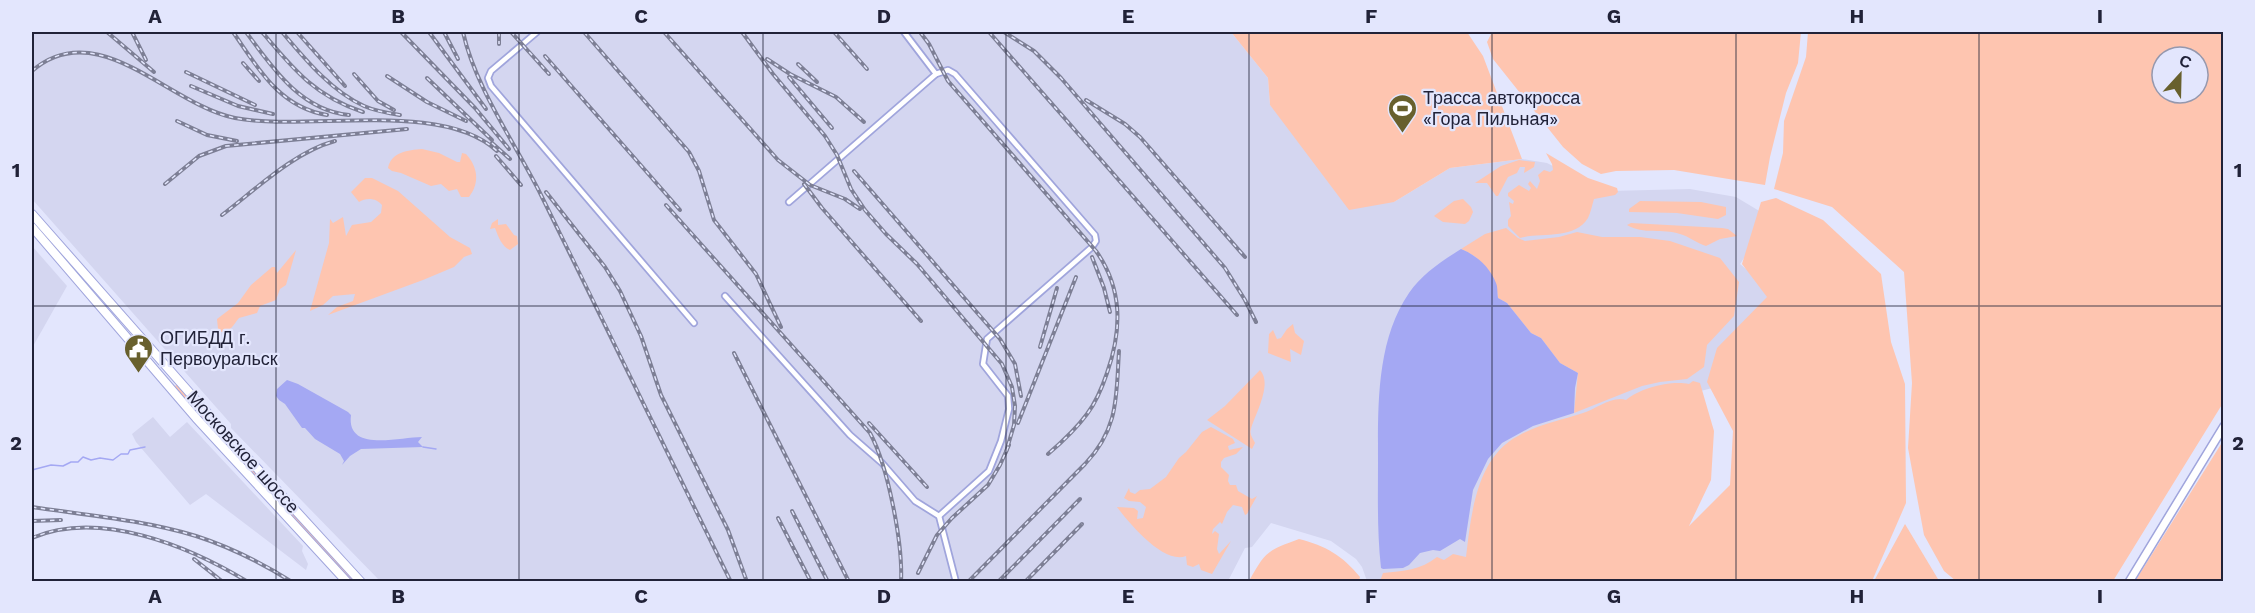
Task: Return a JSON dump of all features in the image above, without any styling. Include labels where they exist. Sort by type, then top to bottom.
[{"type":"main road","name":"Московское шоссе","points":[[32,214],[361,582]]},
{"type":"main road","name":"Московское шоссе","points":[[32,227],[165,381],[347,582]]},
{"type":"main road","points":[[165,381],[171,370]]},
{"type":"main road","points":[[165,381],[177,378]]},
{"type":"street","points":[[537,32],[491,71],[488,78],[491,86],[694,323]]},
{"type":"street","points":[[904,32],[936,74]]},
{"type":"street","points":[[789,202],[936,74],[948,70],[955,74],[1097,239],[1092,247],[987,339],[983,364],[1006,392],[1009,400],[1001,441],[990,471],[939,516]]},
{"type":"street","points":[[48,246],[55,239]]},
{"type":"street","points":[[725,296],[850,435],[882,463],[915,501],[939,516],[956,582]]},
{"type":"street","points":[[2129,582],[2223,426]]},
{"type":"shaded area","points":[[32,32],[1231,32],[1268,78],[1270,105],[1394,202],[1450,168],[1522,159],[1547,163],[1590,185],[1609,191],[1690,189],[1736,197],[1771,218],[1740,264],[1775,293],[1716,387],[1552,430],[1470,562],[1391,581],[1367,581],[1356,559],[1331,541],[1271,523],[1252,547],[1245,548],[1228,581],[380,581],[231,428],[231,424],[32,199]]},
{"type":"shaded area","name":"Трасса автокросса «Гора Пильная»","points":[[1231,32],[1467,32],[1483,56],[1522,159],[1450,168],[1394,202],[1349,210],[1270,105],[1268,78]]},
{"type":"shaded area","points":[[1492,32],[1801,32],[1798,63],[1786,93],[1765,185],[1674,170],[1616,171],[1601,174],[1582,164],[1563,147],[1493,59],[1487,42]]},
{"type":"shaded area","points":[[1808,32],[2223,32],[2223,403],[2113,581],[1956,581],[1944,571],[1924,535],[1908,448],[1912,383],[1904,272],[1832,207],[1774,189],[1783,153],[1784,121],[1806,57]]},
{"type":"shaded area","points":[[422,149],[439,153],[457,162],[460,162],[462,153],[466,154],[473,164],[476,175],[475,186],[469,197],[461,197],[457,189],[449,191],[441,184],[431,186],[388,168],[396,155]]},
{"type":"shaded area","points":[[1546,153],[1588,178],[1617,188],[1618,192],[1615,195],[1594,199],[1588,218],[1575,230],[1520,238],[1508,226],[1511,216],[1509,202],[1513,204],[1514,201],[1508,193],[1519,185],[1529,191],[1530,181],[1537,189],[1540,181],[1538,175],[1544,170],[1550,172],[1553,170]]},
{"type":"shaded area","points":[[1519,160],[1535,162],[1534,167],[1524,173],[1525,167],[1520,167],[1517,173],[1508,177],[1498,196],[1487,183],[1475,183],[1501,166]]},
{"type":"shaded area","points":[[365,178],[372,178],[398,191],[450,237],[470,248],[472,254],[464,257],[454,267],[328,315],[337,307],[353,301],[355,294],[333,296],[323,305],[310,311],[329,243],[330,219],[333,223],[343,217],[346,236],[352,225],[371,222],[381,213],[380,203],[371,199],[359,202],[351,192]]},
{"type":"shaded area","points":[[1776,198],[1823,220],[1881,274],[1891,342],[1905,384],[1906,503],[1872,581],[1380,581],[1383,573],[1418,567],[1437,557],[1444,560],[1453,554],[1466,557],[1470,523],[1484,473],[1504,446],[1518,436],[1542,425],[1588,411],[1616,399],[1626,400],[1647,389],[1665,384],[1689,384],[1693,381],[1700,383],[1714,431],[1711,480],[1689,526],[1730,485],[1733,431],[1707,382],[1717,348],[1767,297],[1742,264],[1761,202]]},
{"type":"shaded area","points":[[1463,199],[1473,212],[1465,224],[1443,222],[1434,216],[1454,201]]},
{"type":"shaded area","points":[[1640,201],[1701,202],[1726,207],[1726,215],[1718,219],[1677,213],[1629,212],[1629,209]]},
{"type":"shaded area","points":[[498,219],[498,225],[506,224],[517,236],[518,244],[510,250],[503,244],[495,228],[490,229],[492,223]]},
{"type":"shaded area","points":[[1631,223],[1722,228],[1728,229],[1737,236],[1720,239],[1706,246],[1680,234],[1640,230],[1627,225]]},
{"type":"shaded area","points":[[1506,228],[1525,241],[1559,237],[1577,232],[1602,237],[1640,237],[1670,241],[1720,258],[1739,282],[1734,316],[1707,345],[1704,367],[1687,379],[1642,386],[1574,413],[1578,373],[1560,363],[1541,338],[1531,333],[1507,303],[1498,298],[1495,282],[1487,268],[1475,257],[1461,249],[1485,234]]},
{"type":"shaded area","points":[[32,246],[67,286],[32,348]]},
{"type":"shaded area","points":[[296,250],[286,285],[280,289],[276,300],[260,306],[257,313],[239,318],[230,329],[221,332],[218,329],[217,319],[238,303],[251,285],[272,267],[275,267],[277,273]]},
{"type":"shaded area","points":[[1293,324],[1295,333],[1304,341],[1301,355],[1290,349],[1291,362],[1268,353],[1269,334],[1273,330],[1277,339],[1281,338]]},
{"type":"shaded area","points":[[1260,370],[1265,383],[1251,431],[1255,443],[1252,449],[1207,420],[1225,406]]},
{"type":"shaded area","points":[[178,384],[358,581],[350,581],[176,388]]},
{"type":"shaded area","points":[[153,417],[170,437],[187,422],[303,546],[302,551],[308,564],[306,570],[206,494],[190,505],[136,442],[132,434]]},
{"type":"shaded area","points":[[1211,427],[1233,439],[1235,443],[1228,446],[1229,450],[1243,447],[1236,454],[1224,458],[1221,462],[1221,467],[1229,475],[1230,485],[1236,485],[1238,491],[1252,499],[1257,496],[1247,514],[1245,515],[1242,507],[1233,505],[1222,524],[1220,522],[1213,529],[1212,534],[1215,531],[1219,534],[1217,549],[1219,554],[1231,541],[1212,574],[1201,570],[1199,564],[1193,567],[1187,565],[1186,556],[1177,557],[1158,549],[1138,532],[1117,507],[1134,508],[1138,511],[1137,519],[1143,518],[1146,507],[1140,502],[1124,498],[1129,488],[1130,492],[1135,494],[1140,490],[1150,489],[1166,477],[1202,432]]},
{"type":"shaded area","points":[[2223,441],[2223,581],[2135,581],[2139,575]]},
{"type":"shaded area","points":[[1905,524],[1938,579],[1941,581],[1874,581]]},
{"type":"shaded area","points":[[1299,539],[1325,548],[1340,557],[1360,577],[1359,581],[1249,581],[1259,563],[1268,553]]},
{"type":"water","points":[[1461,249],[1477,258],[1486,267],[1496,283],[1498,298],[1507,303],[1531,333],[1541,338],[1560,363],[1578,373],[1574,413],[1533,426],[1502,443],[1488,459],[1473,490],[1465,542],[1460,539],[1440,551],[1420,553],[1403,568],[1383,569],[1381,568],[1378,528],[1379,397],[1390,332],[1398,312],[1414,286],[1426,274]]},
{"type":"water","points":[[287,380],[348,412],[351,415],[352,427],[365,439],[388,440],[422,437],[418,442],[423,447],[361,449],[342,465],[344,461],[340,454],[302,428],[285,404],[276,396],[277,389]]},
{"type":"waterway","points":[[32,470],[51,465],[63,466],[71,462],[78,462],[83,457],[91,460],[100,458],[113,460],[121,454],[128,454],[130,450],[145,447]]},
{"type":"waterway","points":[[423,447],[436,449]]},
{"type":"railway","points":[[107,32],[154,72]]},
{"type":"railway","points":[[132,32],[146,60]]},
{"type":"railway","points":[[233,32],[261,72],[283,95],[310,111],[327,115]]},
{"type":"railway","points":[[246,32],[277,72],[302,96],[316,105],[349,115]]},
{"type":"railway","points":[[262,32],[295,70],[318,90],[346,106],[363,112]]},
{"type":"railway","points":[[282,32],[319,74],[340,92],[368,108],[400,115]]},
{"type":"railway","points":[[297,32],[345,86]]},
{"type":"railway","points":[[401,32],[475,108],[509,149]]},
{"type":"railway","points":[[429,32],[486,109]]},
{"type":"railway","points":[[444,32],[458,59]]},
{"type":"railway","points":[[463,32],[486,94],[541,195],[731,582]]},
{"type":"railway","points":[[499,32],[499,44]]},
{"type":"railway","points":[[511,32],[549,74]]},
{"type":"railway","points":[[584,32],[689,152],[699,171],[714,220],[756,274],[781,327]]},
{"type":"railway","points":[[664,32],[778,160],[810,185],[845,199],[860,209]]},
{"type":"railway","points":[[742,32],[773,74],[825,136],[837,155],[851,189],[865,210],[917,264],[1002,364],[1012,387],[1015,406],[1014,425],[1006,452]]},
{"type":"railway","points":[[834,32],[867,69]]},
{"type":"railway","points":[[920,32],[929,44],[948,81],[1096,251],[1111,280],[1117,310],[1117,326],[1112,357],[1105,379],[1087,414],[1048,454]]},
{"type":"railway","points":[[989,32],[1237,315]]},
{"type":"railway","points":[[1004,32],[1034,51],[1061,78],[1225,268],[1256,322]]},
{"type":"railway","points":[[32,71],[57,56],[82,52],[108,57],[134,68],[210,110],[235,118],[298,122],[408,121],[443,126],[473,135],[497,151]]},
{"type":"railway","points":[[545,56],[680,210]]},
{"type":"railway","points":[[767,59],[790,74],[836,97],[864,122]]},
{"type":"railway","points":[[243,63],[259,81]]},
{"type":"railway","points":[[798,64],[817,82]]},
{"type":"railway","points":[[186,72],[255,105]]},
{"type":"railway","points":[[354,74],[378,101],[394,110]]},
{"type":"railway","points":[[387,76],[427,102],[466,121]]},
{"type":"railway","points":[[789,77],[832,128]]},
{"type":"railway","points":[[427,78],[492,140]]},
{"type":"railway","points":[[191,86],[238,106],[273,114]]},
{"type":"railway","points":[[1086,100],[1125,124],[1140,137],[1245,257]]},
{"type":"railway","points":[[177,121],[207,135],[237,141]]},
{"type":"railway","points":[[165,184],[199,156],[226,146],[407,129]]},
{"type":"railway","points":[[222,215],[290,163],[320,146],[335,141]]},
{"type":"railway","points":[[492,143],[510,159]]},
{"type":"railway","points":[[496,156],[521,185]]},
{"type":"railway","points":[[854,171],[1000,339],[1015,364],[1021,396]]},
{"type":"railway","points":[[804,184],[822,208],[921,321]]},
{"type":"railway","points":[[546,192],[605,267],[620,291],[641,336],[661,395],[728,530],[747,582]]},
{"type":"railway","points":[[666,205],[870,433],[883,465],[893,506],[900,547],[901,582]]},
{"type":"railway","points":[[1092,257],[1110,312]]},
{"type":"railway","points":[[1018,423],[1076,277]]},
{"type":"railway","points":[[1040,347],[1057,288]]},
{"type":"railway","points":[[968,582],[1096,451],[1110,425],[1114,411],[1119,351]]},
{"type":"railway","points":[[734,353],[849,582]]},
{"type":"railway","points":[[869,423],[927,487]]},
{"type":"railway","points":[[918,573],[937,535],[988,485],[1009,445]]},
{"type":"railway","points":[[998,582],[1080,499]]},
{"type":"railway","points":[[32,507],[176,530],[246,556],[292,582]]},
{"type":"railway","points":[[792,511],[828,582]]},
{"type":"railway","points":[[778,518],[811,582]]},
{"type":"railway","points":[[32,521],[61,520]]},
{"type":"railway","points":[[1025,582],[1082,524]]},
{"type":"railway","points":[[32,538],[58,530],[86,528],[114,530],[171,545],[199,556],[248,582]]},
{"type":"railway","points":[[194,559],[223,582]]},
{"type":"place","name":"Трасса автокросса «Гора Пильная»","points":[[1402,134]]},
{"type":"place","name":"ОГИБДД г. Первоуральск","points":[[139,374]]}]
